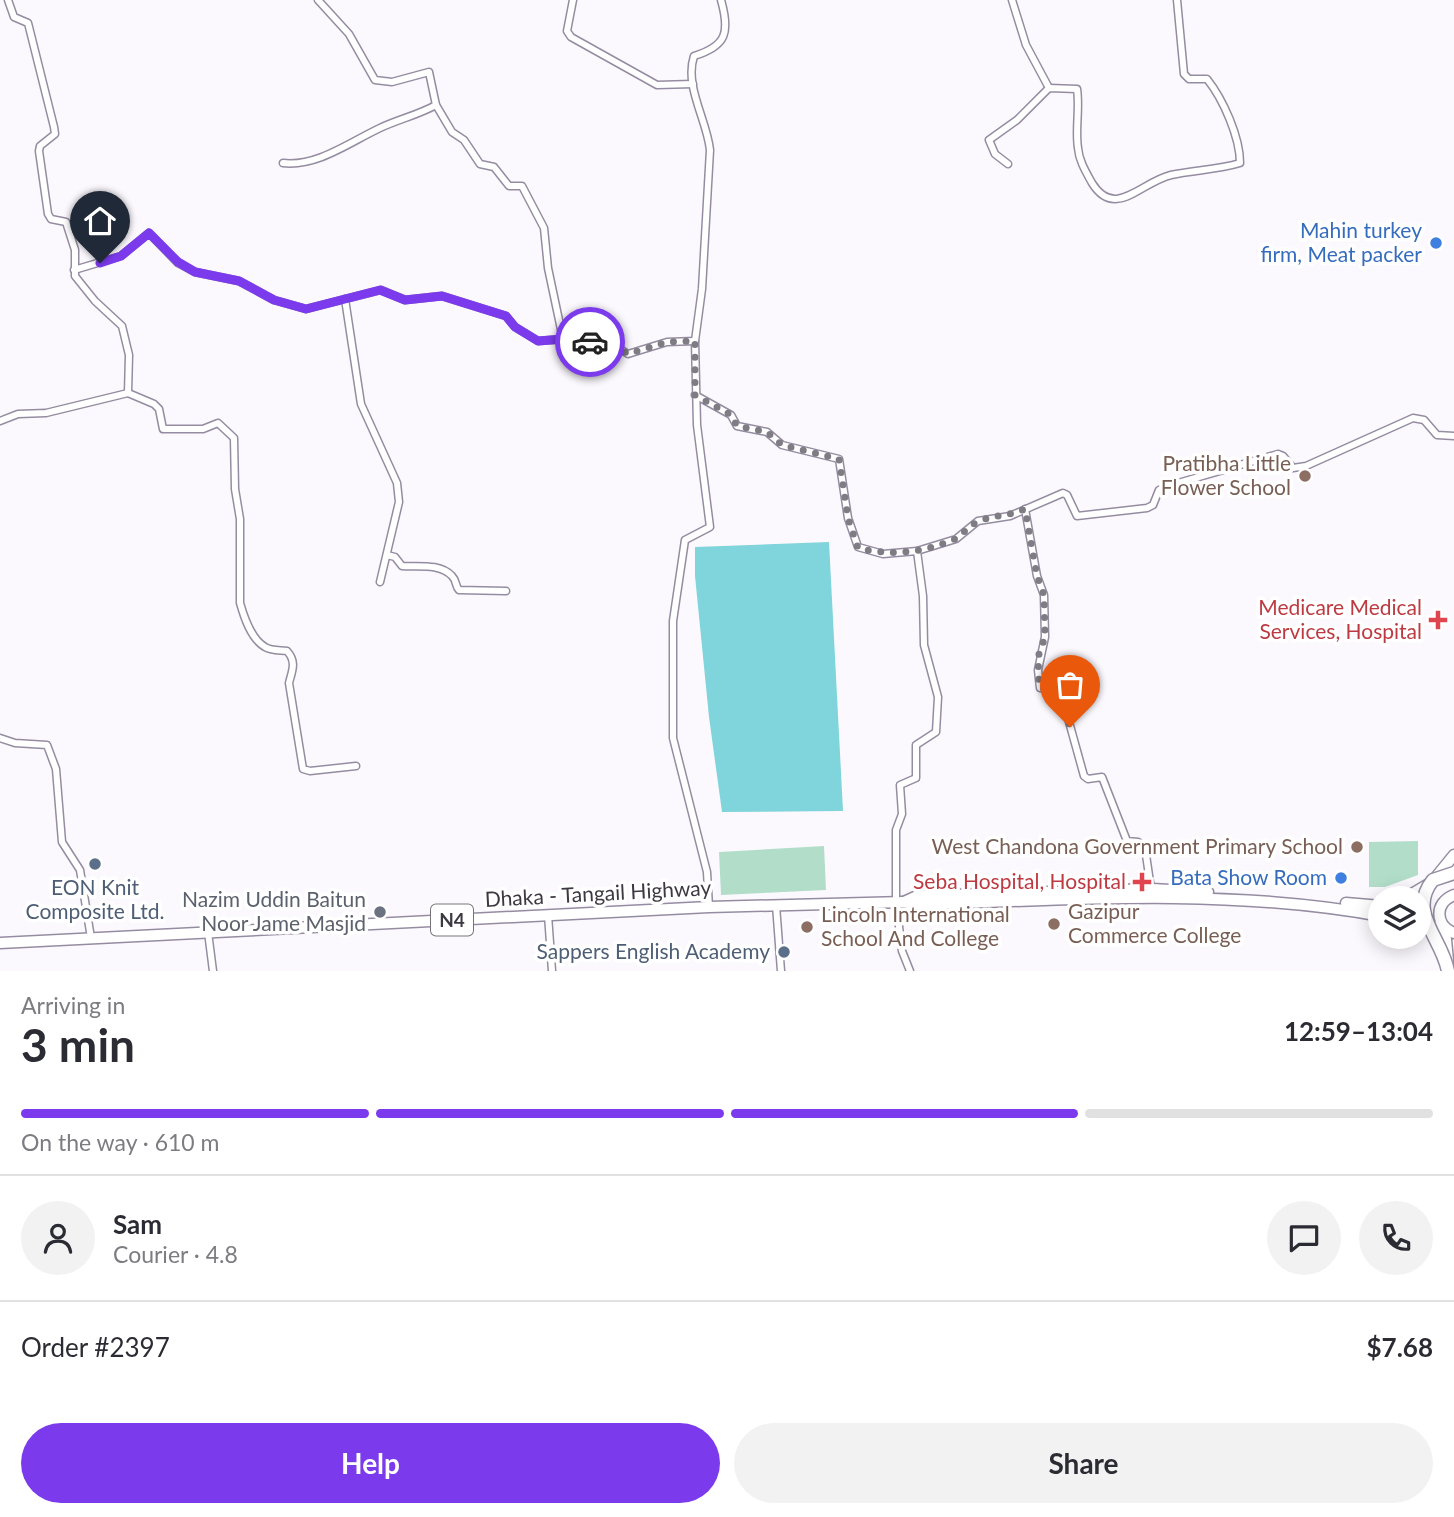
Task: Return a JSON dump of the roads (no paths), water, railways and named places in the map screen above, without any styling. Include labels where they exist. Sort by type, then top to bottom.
[{"type":"highway","points":[[1426,886],[1433,882],[1454,855]]},
{"type":"highway","points":[[1448,971],[1441,948],[1426,922],[1422,904],[1433,880],[1452,872]]},
{"type":"highway","name":"Dhaka - Tangail Highway","points":[[900,902],[917,896],[1152,889],[1368,907]]},
{"type":"highway","name":"Dhaka - Tangail Highway","points":[[0,943],[776,905],[900,902],[915,905],[1126,897],[1368,907]]},
{"type":"highway","points":[[1448,971],[1450,931],[1439,914],[1450,897]]},
{"type":"highway","points":[[1431,904],[1450,897]]},
{"type":"highway","points":[[1431,926],[1450,931]]},
{"type":"street","points":[[8,0],[14,17],[28,23],[41,66],[55,134],[40,146],[39,151],[48,214],[51,219],[66,222],[75,250],[74,270],[77,281],[122,326],[129,355],[128,393]]},
{"type":"street","points":[[318,0],[349,34],[375,80],[392,82],[429,72],[436,106],[452,132],[464,140],[480,164],[494,167],[506,184],[519,185],[524,190],[544,228],[548,268],[564,339]]},
{"type":"street","points":[[573,0],[567,31],[571,37],[657,85],[693,84]]},
{"type":"street","points":[[709,907],[707,872],[673,738],[673,621],[685,540],[710,527],[695,395],[695,341],[703,276],[710,150],[693,84],[691,65],[694,56],[712,50],[722,42],[725,26],[721,0]]},
{"type":"street","points":[[1012,0],[1026,45],[1049,88]]},
{"type":"street","points":[[1008,164],[995,154],[989,140],[1017,120],[1049,88],[1077,89],[1080,108],[1077,148],[1084,169],[1100,196],[1105,199],[1118,200],[1169,176],[1240,163],[1235,137],[1217,91],[1207,79],[1189,79],[1184,74],[1177,0]]},
{"type":"street","points":[[283,163],[301,163],[320,157],[383,126],[415,117],[436,106]]},
{"type":"street","points":[[74,270],[121,256],[149,233],[178,262],[187,267],[239,281],[274,300],[309,309],[380,290],[405,300],[442,296],[506,316],[515,327],[538,341],[564,339],[612,344],[628,354],[667,342],[695,341]]},
{"type":"street","points":[[345,299],[361,404],[397,483],[399,502],[380,582]]},
{"type":"street","points":[[0,421],[18,414],[46,413],[128,393],[154,404],[159,409],[163,429],[203,429],[218,423],[234,438],[235,489],[240,519],[240,603],[243,615],[257,640],[265,648],[287,651],[293,658],[293,674],[289,683],[303,769],[310,771],[356,766]]},
{"type":"street","points":[[695,395],[731,415],[737,426],[767,432],[782,445],[839,459],[848,518],[858,548],[883,554],[917,551],[956,539],[978,522],[1010,516],[1063,493],[1068,495],[1077,516],[1147,508],[1153,505],[1159,490],[1168,486],[1278,454],[1293,468],[1306,467],[1412,418],[1424,420],[1437,435],[1454,436]]},
{"type":"street","points":[[1025,509],[1037,576],[1044,595],[1045,637],[1038,657],[1040,688],[1058,690],[1061,693],[1084,776],[1088,779],[1102,777],[1127,841],[1138,842],[1145,848],[1152,889]]},
{"type":"street","points":[[910,971],[902,951],[895,830],[902,814],[900,785],[916,778],[916,744],[936,732],[938,697],[924,645],[923,596],[917,551]]},
{"type":"street","points":[[387,555],[395,557],[402,566],[431,566],[442,570],[452,575],[460,590],[506,591]]},
{"type":"street","points":[[0,738],[15,743],[47,745],[56,769],[62,842],[79,870],[91,938]]},
{"type":"street","points":[[776,905],[781,971]]},
{"type":"street","points":[[548,915],[552,971]]},
{"type":"street","points":[[208,932],[212,971]]},
{"type":"water","points":[[829,542],[843,811],[722,812],[709,717],[695,576],[695,547]]},
{"type":"place","name":"Mahin turkey firm, Meat packer","points":[[1436,243]]},
{"type":"place","name":"Pratibha Little Flower School","points":[[1305,476]]},
{"type":"place","name":"Medicare Medical Services, Hospital","points":[[1438,620]]},
{"type":"place","name":"West Chandona Government Primary School","points":[[1357,847]]},
{"type":"place","name":"EON Knit Composite Ltd.","points":[[95,864]]},
{"type":"place","name":"Bata Show Room","points":[[1341,878]]},
{"type":"place","name":"Seba Hospital, Hospital","points":[[1142,882]]},
{"type":"place","name":"Nazim Uddin Baitun Noor Jame Masjid","points":[[380,912]]},
{"type":"place","name":"Gazipur Commerce College","points":[[1054,924]]},
{"type":"place","name":"Lincoln International School And College","points":[[807,927]]},
{"type":"place","name":"Sappers English Academy","points":[[784,952]]}]
